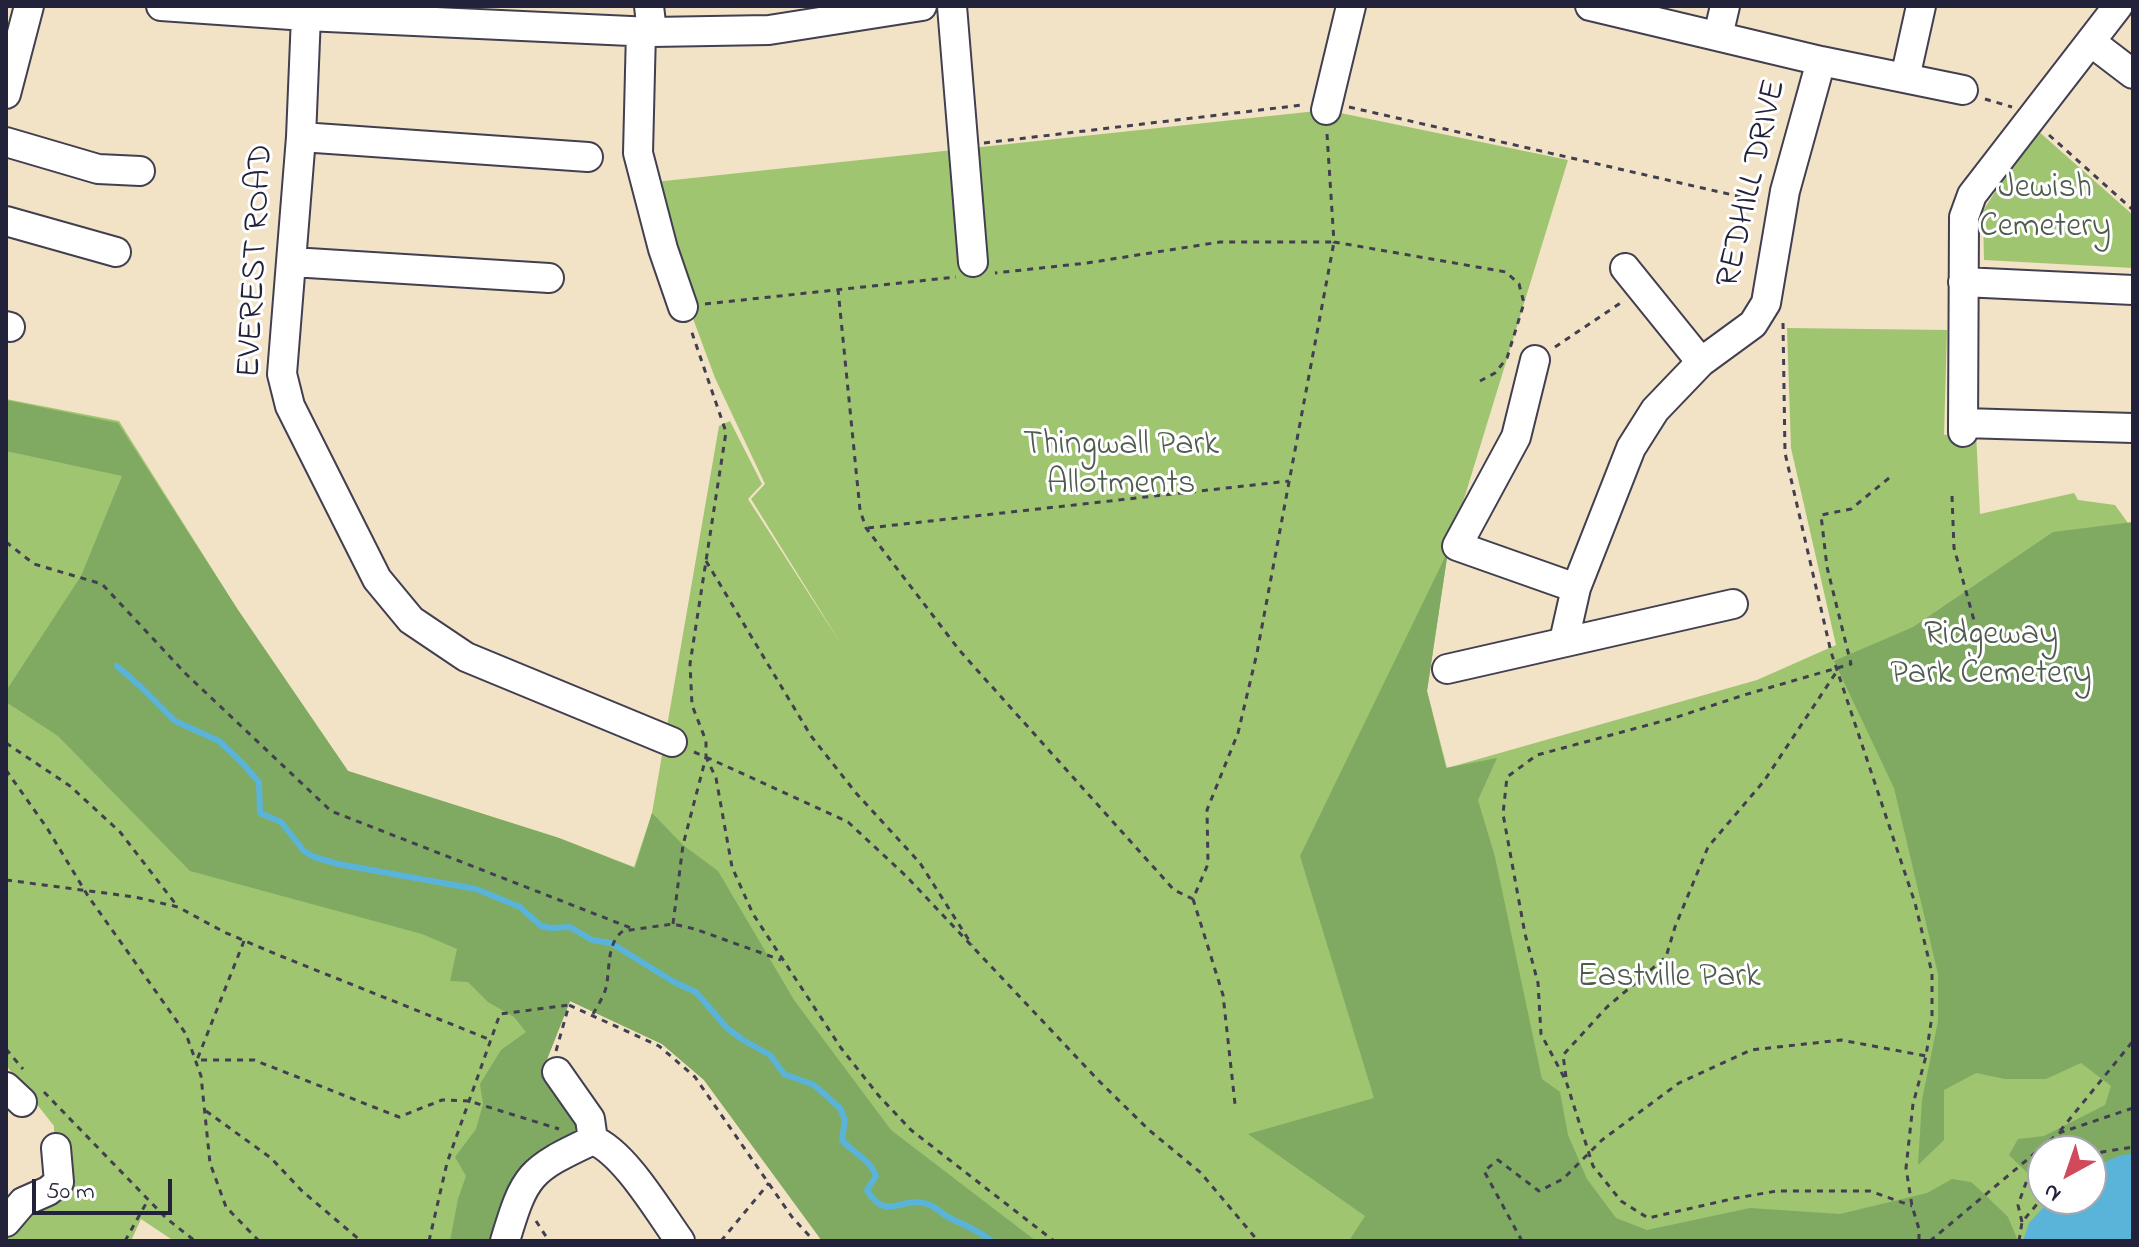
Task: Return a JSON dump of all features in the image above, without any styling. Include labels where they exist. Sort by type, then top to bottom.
[{"type":"street","points":[[6,94],[29,6]]},
{"type":"street","points":[[162,6],[318,13],[481,15],[769,30],[922,6]]},
{"type":"street","points":[[952,6],[974,271]]},
{"type":"street","points":[[1327,106],[1351,6]]},
{"type":"street","points":[[1590,6],[1971,94]]},
{"type":"street","points":[[1718,36],[1725,6]]},
{"type":"street","points":[[1905,78],[1921,6]]},
{"type":"street","points":[[2118,6],[1972,195],[1964,217],[1963,428],[2133,428]]},
{"type":"street","name":"EVEREST ROAD","points":[[318,13],[301,137],[282,374],[290,406],[377,579],[411,620],[466,657],[672,742]]},
{"type":"street","points":[[647,23],[638,153],[663,249],[683,307]]},
{"type":"street","points":[[2091,42],[2133,74]]},
{"type":"street","name":"REDHILL DRIVE","points":[[1564,641],[1576,588],[1631,448],[1655,410],[1701,362],[1753,324],[1766,303],[1782,207],[1821,61]]},
{"type":"street","points":[[301,137],[588,157]]},
{"type":"street","points":[[6,142],[98,169],[140,171]]},
{"type":"street","points":[[6,221],[116,252]]},
{"type":"street","points":[[292,262],[549,278]]},
{"type":"street","points":[[1633,279],[1701,362]]},
{"type":"street","points":[[1963,282],[2133,290]]},
{"type":"street","points":[[1535,360],[1516,437],[1457,546],[1576,588]]},
{"type":"street","points":[[1447,669],[1733,604]]},
{"type":"street","points":[[557,1072],[590,1119],[593,1140]]},
{"type":"street","points":[[505,1241],[518,1196],[530,1177],[548,1161],[593,1140],[606,1145],[619,1158],[680,1241]]},
{"type":"street","points":[[6,1222],[23,1202],[48,1191],[59,1182],[56,1148]]},
{"type":"path","points":[[1971,94],[2019,109],[2031,119]]},
{"type":"path","points":[[1235,1104],[1223,995],[1193,899],[1208,864],[1207,810],[1241,720],[1334,242],[1327,106]]},
{"type":"path","points":[[966,148],[1327,106],[1782,207]]},
{"type":"path","points":[[2066,151],[2133,210]]},
{"type":"path","points":[[673,924],[683,845],[706,757],[706,741],[692,705],[690,664],[726,432],[683,307],[974,271],[1087,263],[1220,242],[1334,242],[1506,272],[1519,284],[1524,303],[1507,358],[1495,373],[1480,381]]},
{"type":"path","points":[[1535,360],[1633,279]]},
{"type":"path","points":[[838,289],[860,510],[866,528],[960,651],[1174,890],[1193,899]]},
{"type":"path","points":[[1766,303],[1783,318],[1785,453],[1831,652],[1839,668],[1915,903],[1932,973],[1932,1016],[1926,1056],[1913,1104],[1906,1168],[1919,1241]]},
{"type":"path","points":[[1566,1081],[1541,1034],[1538,983],[1525,934],[1503,814],[1507,777],[1537,755],[1674,718],[1851,664],[1827,567],[1821,515],[1851,509],[1889,478]]},
{"type":"path","points":[[866,528],[1289,481]]},
{"type":"path","points":[[1952,496],[1954,548],[1975,624]]},
{"type":"path","points":[[6,542],[34,564],[102,584],[186,674],[331,811],[631,928]]},
{"type":"path","points":[[706,561],[811,736],[856,793],[920,863],[976,952]]},
{"type":"path","points":[[1839,668],[1764,781],[1708,847],[1666,957],[1607,1007],[1563,1055],[1566,1081],[1593,1166],[1621,1201],[1648,1218],[1777,1191],[1870,1191],[1912,1206]]},
{"type":"path","points":[[672,742],[848,822],[906,876],[1098,1080],[1149,1130],[1201,1173],[1258,1241]]},
{"type":"path","points":[[6,743],[70,786],[110,823],[178,907]]},
{"type":"path","points":[[706,757],[716,778],[732,867],[753,914],[841,1048],[911,1130],[1054,1241]]},
{"type":"path","points":[[6,770],[47,828],[84,890],[186,1034],[197,1060],[206,1111],[210,1163],[226,1207],[259,1241]]},
{"type":"path","points":[[6,880],[135,897],[178,907],[244,941],[491,1040]]},
{"type":"path","points":[[593,1014],[606,990],[609,959],[617,935],[631,928],[673,924],[783,961]]},
{"type":"path","points":[[197,1060],[244,941]]},
{"type":"path","points":[[557,1072],[552,1064],[569,1005]]},
{"type":"path","points":[[429,1241],[447,1163],[500,1014],[569,1005],[659,1046],[695,1077],[792,1217],[814,1241]]},
{"type":"path","points":[[1522,1241],[1484,1171],[1498,1160],[1539,1191],[1563,1179],[1588,1152],[1679,1083],[1751,1050],[1841,1040],[1926,1056]]},
{"type":"path","points":[[2057,1135],[2133,1041]]},
{"type":"path","points":[[6,1049],[22,1085],[195,1241]]},
{"type":"path","points":[[197,1060],[254,1060],[399,1117],[442,1100],[469,1101],[593,1140]]},
{"type":"path","points":[[2059,1133],[2133,1108]]},
{"type":"path","points":[[206,1111],[271,1158],[302,1191],[361,1241]]},
{"type":"path","points":[[2107,1151],[2133,1147]]},
{"type":"path","points":[[1930,1241],[2027,1160]]},
{"type":"path","points":[[2019,1241],[2022,1222],[2018,1205],[2027,1180]]},
{"type":"path","points":[[721,1241],[769,1183]]},
{"type":"path","points":[[125,1241],[148,1200]]},
{"type":"path","points":[[2022,1222],[2028,1215]]},
{"type":"green space","points":[[1326,110],[1568,160],[1448,551],[1427,691],[1447,768],[1757,680],[1836,645],[1791,448],[1787,328],[1947,330],[1944,435],[1976,432],[1980,514],[2074,493],[2078,500],[2115,505],[2133,530],[2133,1241],[822,1241],[704,1080],[662,1044],[570,1001],[544,1067],[574,1133],[495,1241],[174,1241],[141,1219],[131,1241],[6,1241],[6,1207],[47,1178],[54,1162],[54,1126],[6,1065],[6,399],[119,421],[238,610],[348,771],[559,838],[634,867],[652,813],[719,426],[730,421],[762,484],[748,499],[843,647],[751,499],[765,484],[715,378],[688,305],[655,182]]},
{"type":"green space","name":"Jewish Cemetery","points":[[2037,130],[2133,215],[2133,268],[1984,260],[1983,211],[1995,192],[2002,163]]},
{"type":"green space","points":[[6,400],[118,423],[238,610],[348,771],[559,838],[635,868],[652,813],[683,845],[718,871],[794,1000],[891,1130],[1036,1241],[822,1241],[704,1080],[662,1044],[570,1001],[544,1067],[578,1124],[574,1133],[495,1241],[450,1241],[466,1176],[455,1157],[476,1129],[483,1104],[480,1084],[501,1050],[526,1032],[514,1017],[488,1002],[468,982],[450,981],[457,949],[422,934],[190,871],[58,736],[6,702],[6,691],[81,576],[122,476],[6,451]]},
{"type":"green space","name":"Ridgeway Park Cemetery","points":[[2133,522],[2133,1153],[2107,1165],[2107,1135],[2046,1135],[2105,1105],[2111,1086],[2081,1063],[2046,1079],[2005,1079],[1976,1073],[1944,1090],[1944,1140],[1918,1165],[1922,1100],[1938,1021],[1938,974],[1894,788],[1834,661],[1913,627],[2053,532]]},
{"type":"green space","points":[[1448,551],[1427,691],[1446,768],[1497,758],[1478,800],[1495,857],[1542,1079],[1560,1092],[1568,1135],[1587,1179],[1616,1218],[1647,1230],[1750,1208],[1840,1214],[1927,1193],[1952,1179],[1971,1182],[1979,1189],[2008,1217],[2018,1241],[1349,1241],[1365,1216],[1248,1134],[1374,1098],[1300,856]]},
{"type":"green space","name":"Ridgeway Park Cemetery","points":[[2027,1138],[2027,1172],[2009,1155],[2018,1139]]},
{"type":"water","points":[[2133,1153],[2133,1241],[2023,1241],[2029,1223],[2036,1215],[2107,1215],[2107,1161]]},
{"type":"waterway","points":[[117,666],[175,721],[219,741],[241,762],[259,782],[260,813],[281,822],[304,851],[338,864],[476,889],[520,907],[541,926],[570,927],[592,940],[611,943],[696,992],[727,1028],[770,1055],[784,1074],[814,1085],[840,1108],[845,1120],[842,1140],[866,1161],[876,1176],[867,1190],[874,1200],[888,1207],[918,1202],[930,1205],[992,1241]]},
{"type":"park label","name":"Thingwall Park Allotments","points":[[1121,466]]},
{"type":"park label","name":"Eastville Park","points":[[1669,979]]}]
